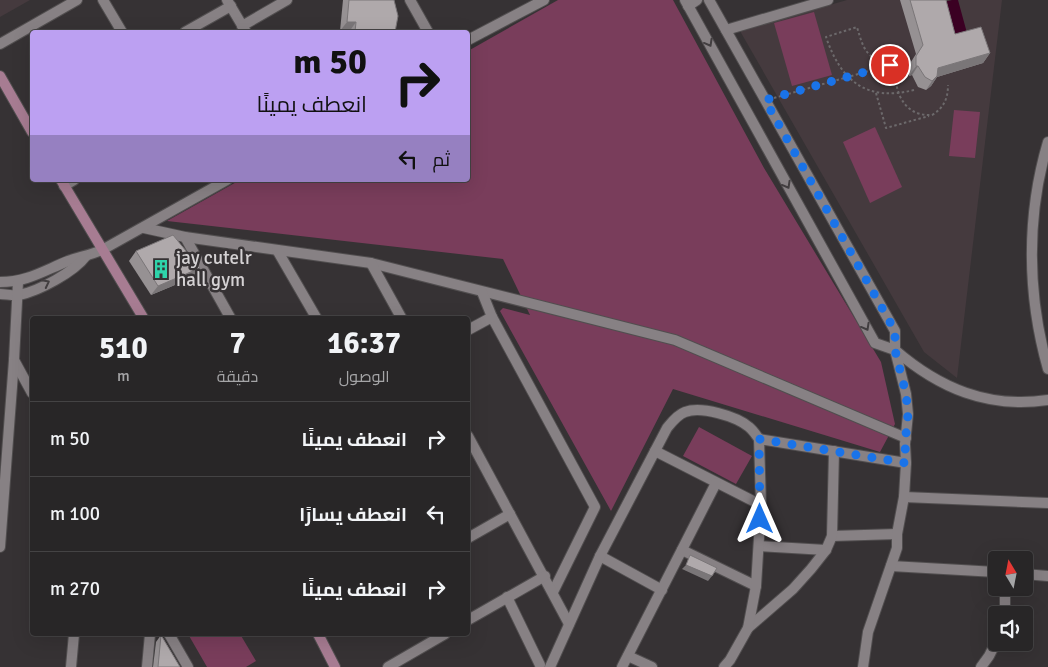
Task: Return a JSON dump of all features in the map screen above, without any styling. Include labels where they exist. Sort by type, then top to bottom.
[{"type":"main road","points":[[0,76],[30,123]]},
{"type":"main road","points":[[62,183],[142,316]]},
{"type":"main road","points":[[319,636],[336,667]]},
{"type":"street","points":[[0,44],[76,0]]},
{"type":"street","points":[[103,0],[121,30]]},
{"type":"street","points":[[188,30],[229,3],[244,29],[287,0]]},
{"type":"street","points":[[410,0],[427,30]]},
{"type":"street","points":[[470,39],[544,0]]},
{"type":"street","points":[[709,0],[895,331],[895,350],[906,394],[908,414],[904,497],[897,534],[897,548],[868,632],[864,667]]},
{"type":"street","points":[[726,30],[808,2],[828,0]]},
{"type":"street","points":[[690,2],[875,343],[895,350],[924,374],[968,394],[1008,401],[1048,400]]},
{"type":"street","points":[[1048,142],[1036,195],[1032,256],[1036,310],[1048,369]]},
{"type":"street","points":[[0,282],[18,282],[70,260],[102,250],[223,182]]},
{"type":"street","points":[[144,228],[185,237],[371,263],[675,340],[906,438]]},
{"type":"street","points":[[185,237],[229,316]]},
{"type":"street","points":[[278,250],[315,316]]},
{"type":"street","points":[[0,294],[17,295],[45,284],[70,271],[82,262],[86,256]]},
{"type":"street","points":[[371,263],[400,316]]},
{"type":"street","points":[[0,547],[18,282]]},
{"type":"street","points":[[482,292],[492,317],[595,508],[553,592]]},
{"type":"street","points":[[470,329],[492,317]]},
{"type":"street","points":[[14,360],[30,389]]},
{"type":"street","points":[[507,598],[542,666],[556,655],[600,556],[667,428],[682,413],[692,410],[708,411],[749,426],[759,439],[760,505],[756,586],[748,628],[729,665]]},
{"type":"street","points":[[759,439],[906,463]]},
{"type":"street","points":[[470,440],[569,624]]},
{"type":"street","points":[[655,451],[760,505]]},
{"type":"street","points":[[748,628],[793,589],[812,569],[826,550],[832,536],[834,451]]},
{"type":"street","points":[[622,667],[716,483]]},
{"type":"street","points":[[904,497],[1048,503]]},
{"type":"street","points":[[470,537],[510,514]]},
{"type":"street","points":[[832,536],[897,534]]},
{"type":"street","points":[[759,546],[826,550]]},
{"type":"street","points":[[682,550],[756,586]]},
{"type":"street","points":[[600,556],[662,590]]},
{"type":"street","points":[[891,566],[988,572]]},
{"type":"street","points":[[1033,575],[1048,576]]},
{"type":"street","points":[[470,619],[544,576]]},
{"type":"street","points":[[71,667],[74,636]]},
{"type":"street","points":[[147,667],[150,636]]},
{"type":"street","points":[[170,636],[188,667]]},
{"type":"street","points":[[388,667],[442,636]]},
{"type":"street","points":[[981,667],[992,651]]},
{"type":"street","points":[[628,656],[652,667]]},
{"type":"path","points":[[890,65],[873,58],[867,53],[862,46],[858,27],[826,37],[834,58],[849,76],[860,85],[876,93],[899,94],[914,90]]},
{"type":"path","points":[[765,100],[904,61]]},
{"type":"path","points":[[890,65],[903,102],[911,110],[921,115],[932,115]]},
{"type":"path","points":[[876,93],[886,128],[932,115],[944,104],[948,85]]},
{"type":"shaded area","points":[[0,0],[30,0],[0,17]]},
{"type":"shaded area","points":[[558,0],[673,0],[764,168],[881,362],[895,424],[880,452],[673,389],[611,511],[500,311],[503,308],[530,315],[503,259],[167,221],[236,182],[470,182],[470,50]]},
{"type":"shaded area","points":[[847,0],[1002,0],[957,378],[924,352],[740,31]]},
{"type":"shaded area","points":[[958,0],[967,33],[950,37],[940,3]]},
{"type":"shaded area","points":[[814,12],[832,75],[792,86],[774,23]]},
{"type":"shaded area","points":[[954,110],[980,112],[975,158],[949,156]]},
{"type":"shaded area","points":[[875,127],[902,187],[870,203],[843,142]]},
{"type":"shaded area","points":[[699,427],[752,456],[736,484],[683,456]]},
{"type":"shaded area","points":[[189,636],[241,636],[256,661],[246,667],[207,667]]},
{"type":"building","points":[[349,0],[394,0],[398,16],[395,30],[355,30],[356,22],[347,22]]},
{"type":"building","points":[[910,0],[946,0],[955,34],[981,27],[990,53],[938,68],[937,76],[932,81],[925,77],[918,66],[916,66],[916,56],[923,45]]},
{"type":"building","name":"jay cutelr hall gym","points":[[173,235],[200,268],[158,286],[136,251]]},
{"type":"building","points":[[690,555],[717,568],[712,576],[686,565]]},
{"type":"building","points":[[161,636],[162,636],[180,667],[158,667]]},
{"type":"place","name":"jay cutelr hall gym","points":[[161,269]]},
{"type":"route","points":[[760,519],[759,439],[906,463],[905,444],[908,414],[906,394],[895,350],[895,331],[765,100],[890,65]]}]
